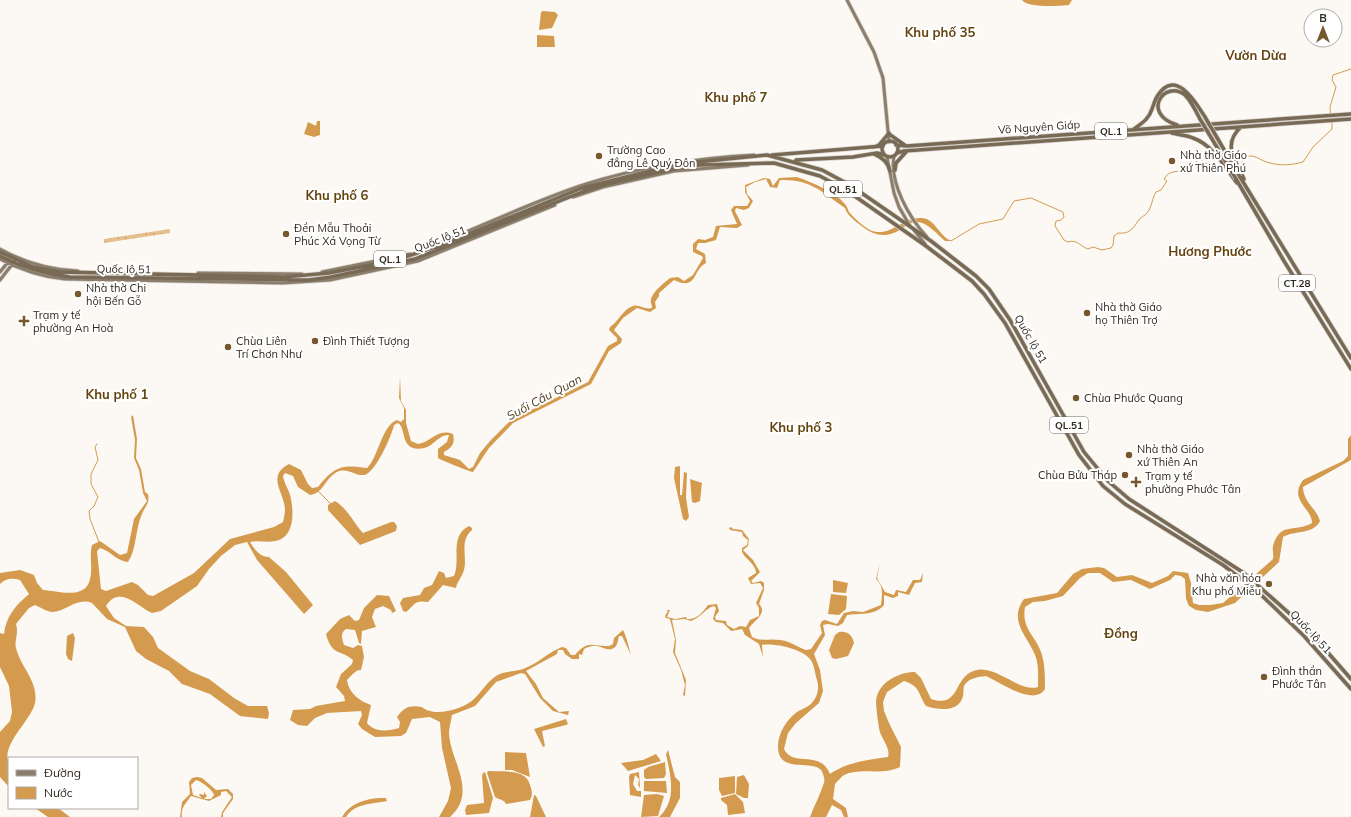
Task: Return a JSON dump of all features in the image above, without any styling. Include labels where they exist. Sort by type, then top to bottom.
[{"type":"highway","name":"CT.28","points":[[1134,129],[1150,115],[1155,100],[1161,91],[1172,86],[1179,87],[1190,94],[1205,117],[1238,178],[1245,195]]},
{"type":"highway","name":"CT.28","points":[[1180,126],[1164,120],[1158,112],[1158,102],[1165,94],[1170,92],[1181,93],[1186,96],[1238,178],[1250,192]]},
{"type":"highway","name":"Võ Nguyên Giáp","points":[[896,145],[907,146],[1351,114]]},
{"type":"highway","name":"Võ Nguyên Giáp","points":[[895,155],[908,151],[1351,119]]},
{"type":"highway","name":"CT.28","points":[[1242,127],[1234,133],[1231,144],[1236,162],[1250,192],[1351,358]]},
{"type":"highway","name":"CT.28","points":[[1169,132],[1195,138],[1212,151],[1224,166],[1245,195],[1351,370]]},
{"type":"highway","points":[[872,148],[879,145],[888,133],[907,146]]},
{"type":"highway","name":"QL.1","points":[[767,155],[872,148],[883,146],[889,142],[896,145]]},
{"type":"highway","points":[[895,155],[896,145]]},
{"type":"highway","points":[[883,146],[885,156]]},
{"type":"highway","points":[[895,170],[896,162],[902,154],[908,151]]},
{"type":"highway","points":[[783,153],[784,162]]},
{"type":"highway","name":"QL.1","points":[[784,162],[880,153],[885,156],[895,155]]},
{"type":"highway","points":[[869,154],[875,154],[881,158],[888,164],[890,171]]},
{"type":"highway","name":"Quốc lộ 51","points":[[15,261],[37,268],[60,272],[284,279],[315,275],[414,254],[513,214],[578,190],[614,180],[678,164],[767,155],[820,176],[906,233],[920,236],[931,241],[976,276],[993,294],[1010,320],[1084,452],[1108,481],[1139,505],[1244,572],[1261,586],[1309,632],[1351,679]]},
{"type":"highway","name":"Quốc lộ 51","points":[[792,161],[822,170],[835,177],[900,220],[920,236],[926,246],[972,281],[984,294],[1005,323],[1079,455],[1103,486],[1135,510],[1240,577],[1256,590],[1304,636],[1351,689]]},
{"type":"highway","name":"Quốc lộ 51","points":[[0,257],[10,259],[51,275],[165,280],[320,279],[384,268],[417,258],[477,236],[614,180],[694,166],[784,162]]},
{"type":"highway","name":"Quốc lộ 51","points":[[0,250],[10,259]]},
{"type":"highway","points":[[1135,510],[1139,505]]},
{"type":"main road","points":[[847,0],[874,52],[883,78],[889,142]]},
{"type":"main road","points":[[895,155],[895,170],[899,191],[920,236]]},
{"type":"main road","points":[[885,156],[890,171],[894,193],[911,228]]},
{"type":"main road","points":[[0,272],[10,259]]},
{"type":"main road","name":"Quốc lộ 51","points":[[10,259],[15,261]]},
{"type":"main road","points":[[0,280],[15,261]]},
{"type":"shaded area","points":[[170,229],[170,233],[104,243],[104,239]]},
{"type":"water","points":[[1022,0],[1072,0],[1069,5],[1051,6],[1025,3]]},
{"type":"water","points":[[541,12],[555,12],[558,15],[552,28],[539,30]]},
{"type":"water","points":[[537,35],[554,36],[555,47],[537,47]]},
{"type":"water","points":[[317,121],[320,121],[320,135],[314,137],[304,134],[308,122],[316,126]]},
{"type":"water","points":[[797,177],[829,191],[845,204],[849,212],[862,225],[870,230],[883,232],[909,220],[922,218],[931,221],[944,236],[952,241],[945,241],[929,227],[918,222],[910,224],[887,235],[873,233],[864,228],[849,215],[845,208],[829,196],[807,184],[790,180],[780,180],[777,188],[770,187],[766,179],[755,182],[746,187],[747,194],[753,201],[749,208],[744,210],[736,208],[735,211],[742,225],[737,228],[720,227],[716,240],[698,243],[696,249],[705,254],[706,263],[698,270],[694,278],[687,283],[674,280],[659,293],[659,296],[655,302],[656,308],[650,312],[637,308],[623,318],[614,330],[622,339],[621,343],[609,351],[591,384],[513,423],[489,448],[473,472],[438,458],[438,449],[447,442],[449,435],[442,436],[428,447],[416,449],[407,444],[401,426],[398,423],[394,425],[387,445],[378,461],[368,473],[364,475],[344,470],[337,472],[315,494],[310,495],[298,487],[293,476],[285,473],[283,476],[292,505],[292,518],[289,530],[281,539],[275,541],[250,542],[258,552],[263,556],[269,557],[286,572],[313,605],[304,614],[257,560],[247,542],[235,545],[221,556],[209,569],[197,586],[161,611],[152,613],[123,597],[117,597],[111,600],[106,606],[114,618],[126,626],[144,627],[153,637],[158,648],[190,671],[209,679],[234,698],[248,706],[267,706],[269,713],[268,719],[240,716],[210,694],[182,684],[169,671],[146,659],[136,651],[125,627],[107,619],[92,603],[77,603],[53,612],[35,605],[29,608],[16,624],[16,645],[18,655],[32,681],[35,703],[28,717],[12,741],[9,749],[7,757],[8,786],[0,777],[0,732],[10,721],[12,712],[9,686],[0,667],[0,633],[4,634],[12,611],[29,594],[20,580],[9,579],[0,584],[0,573],[20,570],[34,575],[37,583],[43,590],[71,593],[83,590],[87,586],[91,571],[92,545],[100,541],[120,555],[127,553],[134,519],[147,501],[143,493],[139,470],[134,458],[135,440],[131,417],[133,415],[137,439],[136,458],[141,469],[145,492],[148,494],[148,500],[140,520],[133,551],[128,562],[120,560],[100,548],[97,551],[101,589],[106,591],[132,582],[138,585],[148,595],[153,596],[194,573],[230,539],[274,527],[283,522],[285,509],[277,479],[282,469],[289,464],[301,470],[308,484],[312,488],[318,487],[329,475],[339,468],[351,466],[367,468],[371,463],[388,428],[397,420],[401,422],[404,419],[404,408],[399,398],[400,377],[401,401],[406,410],[406,423],[411,441],[418,444],[423,443],[439,434],[453,434],[453,444],[444,452],[444,455],[460,460],[469,469],[473,467],[480,453],[511,420],[588,382],[608,346],[617,341],[617,338],[609,330],[626,310],[633,306],[652,308],[652,296],[659,287],[670,278],[678,277],[684,281],[693,275],[703,258],[702,256],[693,252],[693,244],[698,239],[705,240],[713,237],[716,226],[737,224],[731,210],[734,206],[747,206],[750,201],[745,192],[745,185],[764,178],[770,179],[773,186],[779,178]]},
{"type":"water","points":[[1351,435],[1351,460],[1303,487],[1305,497],[1320,521],[1313,528],[1283,537],[1279,562],[1235,603],[1208,612],[1196,610],[1189,606],[1186,599],[1185,579],[1181,576],[1175,575],[1170,580],[1150,589],[1131,580],[1113,582],[1100,573],[1088,573],[1080,578],[1063,596],[1045,601],[1033,602],[1025,607],[1025,622],[1040,648],[1044,663],[1045,689],[1040,694],[1033,695],[1017,692],[986,676],[974,678],[968,681],[964,686],[961,701],[953,708],[948,709],[936,709],[926,706],[918,690],[913,685],[904,681],[887,692],[883,702],[884,711],[901,747],[900,767],[886,771],[857,772],[844,775],[835,784],[833,799],[846,808],[848,817],[844,817],[841,810],[832,805],[826,817],[810,817],[821,792],[824,782],[823,774],[820,769],[814,766],[791,764],[784,761],[779,755],[778,741],[787,722],[797,712],[811,704],[817,695],[818,683],[813,664],[808,657],[797,650],[782,646],[762,645],[763,657],[759,644],[745,635],[742,629],[731,631],[723,623],[716,622],[713,619],[716,608],[714,606],[691,621],[685,619],[672,620],[676,640],[675,653],[686,680],[685,696],[683,695],[685,685],[681,670],[673,652],[675,639],[670,619],[666,618],[665,616],[668,611],[666,610],[670,610],[667,617],[675,619],[686,617],[687,619],[691,619],[699,615],[708,605],[717,604],[719,611],[715,617],[716,620],[726,621],[727,625],[734,629],[740,626],[746,627],[750,620],[759,616],[749,628],[752,637],[784,641],[806,650],[811,649],[822,633],[820,625],[822,621],[825,620],[837,624],[844,613],[853,611],[863,612],[881,605],[881,588],[876,579],[880,563],[877,578],[885,592],[894,595],[896,590],[906,592],[913,580],[920,580],[923,573],[922,582],[915,583],[909,595],[898,592],[898,596],[893,598],[884,595],[884,605],[876,611],[847,615],[843,623],[838,626],[828,624],[823,625],[825,635],[814,654],[820,670],[823,691],[819,703],[796,723],[788,733],[784,749],[788,755],[800,759],[820,762],[826,767],[830,774],[851,764],[888,757],[889,753],[887,746],[879,728],[876,701],[881,688],[890,679],[909,672],[915,672],[921,678],[931,699],[941,701],[953,696],[964,678],[969,673],[977,670],[993,672],[1031,688],[1038,687],[1037,662],[1032,648],[1020,628],[1018,621],[1020,607],[1024,599],[1057,593],[1073,574],[1082,569],[1098,567],[1104,568],[1117,577],[1132,575],[1152,583],[1168,576],[1173,571],[1188,573],[1191,583],[1193,603],[1199,605],[1210,605],[1223,603],[1273,559],[1273,546],[1280,533],[1284,530],[1306,526],[1312,523],[1311,518],[1299,498],[1299,487],[1303,480],[1343,461],[1348,456],[1348,439]]},
{"type":"water","points":[[680,466],[680,495],[682,495],[684,472],[687,473],[686,498],[689,517],[686,521],[683,519],[674,478],[675,467]]},
{"type":"water","points":[[690,479],[702,483],[700,501],[695,503],[692,502]]},
{"type":"water","points":[[335,501],[347,512],[363,533],[391,522],[394,522],[397,526],[396,531],[360,545],[328,510],[328,505]]},
{"type":"water","points":[[469,526],[472,530],[468,535],[465,545],[465,568],[456,588],[443,585],[428,602],[418,602],[406,612],[403,611],[400,603],[403,598],[420,595],[424,588],[432,585],[439,571],[444,573],[446,578],[454,576],[456,570],[457,542],[463,530]]},
{"type":"water","points":[[731,527],[733,529],[742,530],[749,539],[748,546],[743,550],[753,560],[760,572],[751,581],[753,583],[761,581],[764,583],[764,590],[759,604],[762,610],[759,616],[759,608],[756,603],[763,588],[760,583],[751,584],[748,578],[756,573],[756,570],[742,552],[742,548],[747,545],[748,540],[743,536],[742,532],[730,530],[729,528]]},
{"type":"water","points":[[833,580],[848,583],[846,593],[833,592]]},
{"type":"water","points":[[831,594],[847,596],[846,609],[839,615],[828,614]]},
{"type":"water","points":[[377,595],[389,596],[396,611],[392,613],[391,610],[383,606],[375,609],[372,617],[376,627],[362,631],[361,644],[359,643],[355,630],[346,629],[342,636],[344,645],[353,648],[358,645],[362,646],[364,657],[361,670],[355,672],[347,680],[353,693],[371,705],[367,723],[378,730],[399,728],[400,722],[397,717],[405,709],[414,706],[422,707],[434,712],[441,712],[464,706],[475,698],[496,676],[502,673],[528,667],[562,647],[566,648],[571,655],[575,655],[587,645],[609,646],[613,644],[614,638],[623,630],[631,655],[622,636],[619,636],[617,645],[612,649],[590,646],[584,649],[582,655],[579,654],[579,659],[572,659],[565,654],[563,650],[558,650],[557,654],[526,671],[536,684],[543,698],[559,712],[569,711],[568,715],[553,711],[540,698],[525,674],[521,673],[496,682],[475,706],[452,715],[449,734],[461,777],[463,787],[462,797],[458,807],[450,817],[439,817],[448,801],[451,788],[442,748],[440,722],[430,717],[412,719],[406,733],[401,736],[375,737],[362,729],[358,724],[362,715],[361,711],[327,713],[315,718],[307,726],[298,725],[290,720],[293,710],[310,709],[316,706],[345,701],[344,696],[336,687],[341,674],[352,664],[353,660],[337,652],[331,646],[326,634],[340,619],[349,615],[355,621],[359,620],[364,608]]},
{"type":"water","points":[[839,632],[849,634],[854,643],[848,656],[836,659],[832,658],[829,650],[835,635]]},
{"type":"water","points":[[73,633],[75,638],[72,661],[68,659],[66,654],[67,636]]},
{"type":"water","points":[[566,719],[568,724],[566,725],[542,731],[545,746],[543,747],[534,729]]},
{"type":"water","points":[[668,750],[675,777],[680,782],[680,798],[670,817],[659,817],[669,803],[671,795],[671,778],[666,754]]},
{"type":"water","points":[[505,752],[526,753],[530,777],[512,770],[505,770]]},
{"type":"water","points":[[656,754],[661,761],[628,771],[621,763],[643,760]]},
{"type":"water","points":[[665,762],[666,774],[664,778],[646,779],[644,777],[644,770],[648,767]]},
{"type":"water","points":[[488,771],[506,771],[519,773],[524,776],[528,780],[531,789],[532,795],[530,800],[506,804],[503,800],[495,797],[487,773]]},
{"type":"water","points":[[485,772],[493,798],[489,813],[466,815],[465,810],[467,805],[484,803],[482,776]]},
{"type":"water","points":[[639,772],[640,788],[638,785],[639,779],[635,775],[633,784],[637,791],[641,791],[641,797],[630,795],[630,774]]},
{"type":"water","points":[[744,775],[749,784],[748,798],[744,798],[736,794],[737,777]]},
{"type":"water","points":[[735,776],[735,793],[722,796],[719,790],[719,778]]},
{"type":"water","points":[[192,778],[202,778],[216,790],[228,789],[233,794],[233,799],[223,813],[223,817],[221,817],[222,812],[232,797],[226,791],[221,792],[221,795],[209,801],[191,796],[183,808],[182,817],[180,817],[182,802],[190,794],[189,782]],"holes":[[[196,780],[213,793],[214,795],[211,799],[204,799],[207,796],[204,792],[204,795],[199,795],[202,798],[193,795],[191,785]]]},
{"type":"water","points":[[644,781],[666,781],[667,793],[644,791]]},
{"type":"water","points":[[657,794],[664,796],[658,816],[641,817],[644,795]]},
{"type":"water","points":[[735,794],[743,802],[745,813],[728,815],[727,805],[721,800],[721,798]]},
{"type":"water","points":[[534,795],[536,796],[546,817],[530,817]]},
{"type":"water","points":[[379,798],[386,798],[387,801],[359,807],[350,812],[346,817],[342,817],[345,812],[358,803]]},
{"type":"water","points":[[36,809],[59,809],[70,817],[48,817]]},
{"type":"waterway","name":"Suối Cầu Quan","points":[[1331,119],[1330,107],[1336,87],[1332,80],[1333,75],[1351,69]]},
{"type":"waterway","name":"Suối Cầu Quan","points":[[1241,167],[1243,158],[1247,156],[1254,156],[1266,162],[1278,165],[1303,162],[1313,147],[1332,129],[1332,122]]},
{"type":"waterway","name":"Suối Cầu Quan","points":[[951,241],[979,224],[1003,219],[1014,201],[1031,198],[1063,212],[1064,217],[1061,220],[1056,221],[1055,226],[1064,240],[1068,242],[1074,241],[1088,249],[1093,247],[1102,250],[1111,248],[1113,245],[1114,236],[1118,233],[1130,231],[1140,218],[1147,213],[1156,192],[1161,190],[1167,181],[1164,179],[1168,174],[1177,171],[1187,172],[1199,159],[1207,164],[1211,169],[1226,169]]},
{"type":"waterway","points":[[97,444],[95,447],[98,460],[91,474],[91,484],[98,497],[94,506],[89,511],[90,519],[99,542]]},
{"type":"waterway","points":[[318,491],[331,504]]},
{"type":"place","name":"Trường Cao đẳng Lê Quý Đôn","points":[[599,156]]},
{"type":"place","name":"Nhà thờ Giáo xứ Thiên Phú","points":[[1172,161]]},
{"type":"place","name":"Đền Mẫu Thoải Phúc Xá Vọng Từ","points":[[286,234]]},
{"type":"place","name":"Nhà thờ Chi hội Bến Gỗ","points":[[78,294]]},
{"type":"place","name":"Nhà thờ Giáo họ Thiên Trợ","points":[[1087,313]]},
{"type":"place","name":"Trạm y tế phường An Hoà","points":[[24,321]]},
{"type":"place","name":"Đình Thiết Tượng","points":[[315,341]]},
{"type":"place","name":"Chùa Liên Trí Chơn Như","points":[[228,347]]},
{"type":"place","name":"Chùa Phước Quang","points":[[1076,398]]},
{"type":"place","name":"Nhà thờ Giáo xứ Thiên An","points":[[1129,455]]},
{"type":"place","name":"Chùa Bửu Tháp","points":[[1125,475]]},
{"type":"place","name":"Trạm y tế phường Phước Tân","points":[[1136,482]]},
{"type":"place","name":"Nhà văn hóa Khu phố Miễu","points":[[1269,584]]},
{"type":"place","name":"Đình thần Phước Tân","points":[[1264,677]]},
{"type":"district","name":"Khu phố 35","points":[[940,32]]},
{"type":"district","name":"Vườn Dừa","points":[[1256,55]]},
{"type":"district","name":"Khu phố 7","points":[[736,97]]},
{"type":"district","name":"Khu phố 6","points":[[337,195]]},
{"type":"district","name":"Hương Phước","points":[[1210,251]]},
{"type":"district","name":"Khu phố 1","points":[[117,394]]},
{"type":"district","name":"Khu phố 3","points":[[801,427]]},
{"type":"district","name":"Đồng","points":[[1121,633]]}]
